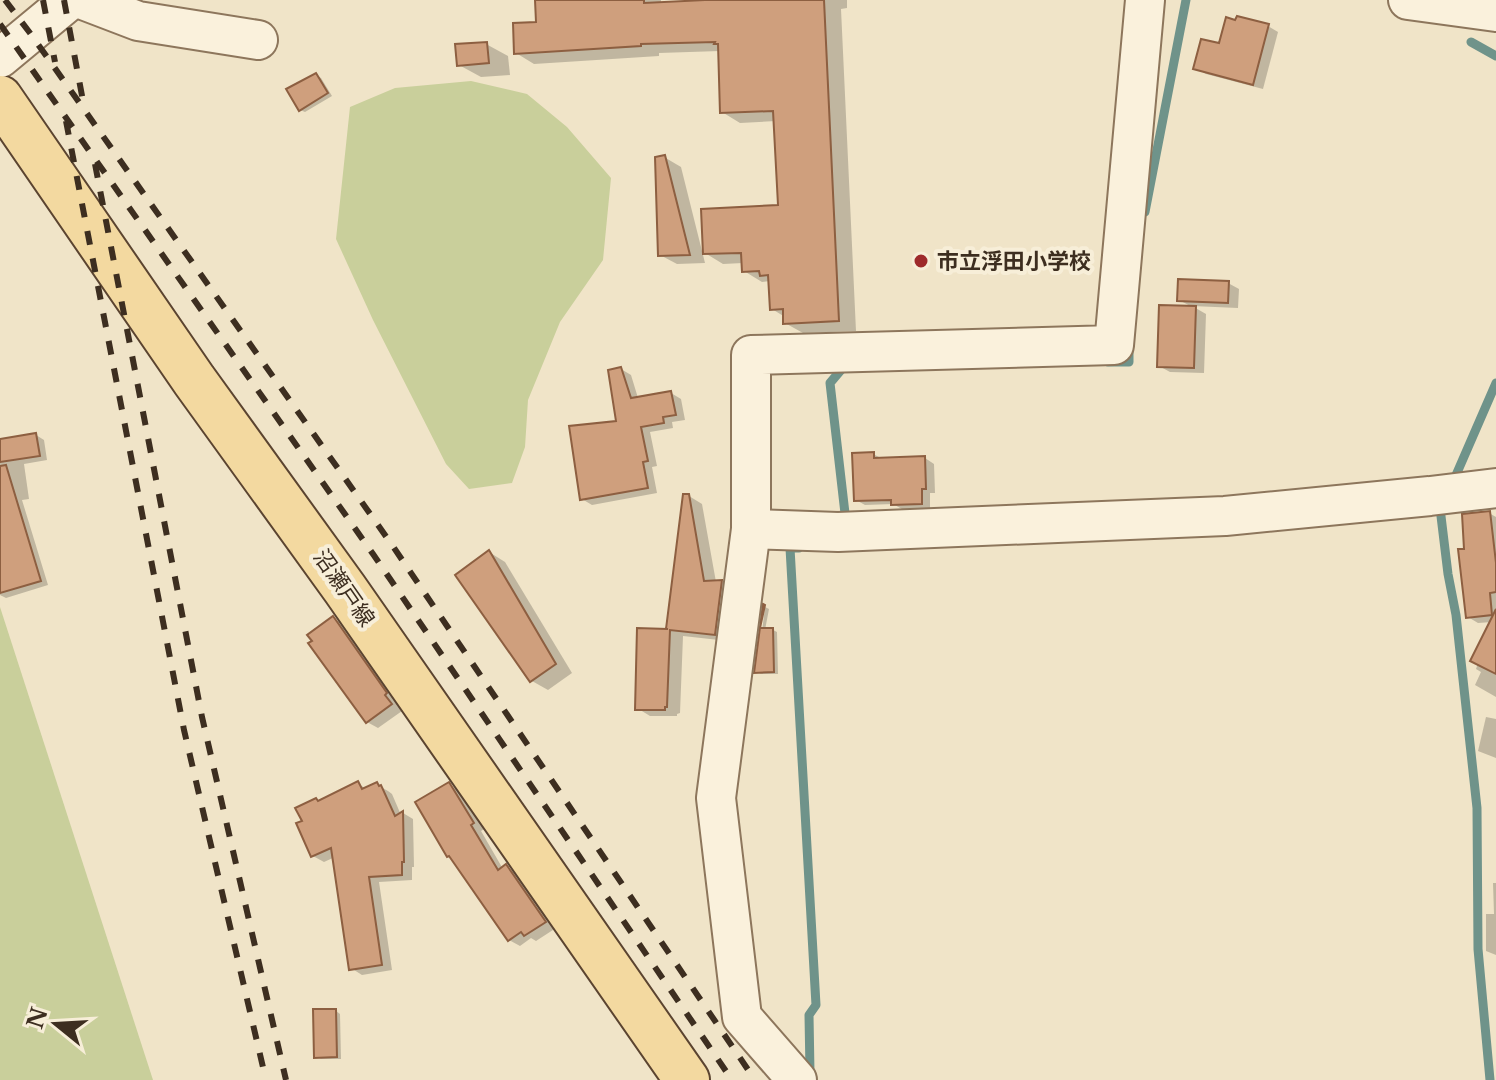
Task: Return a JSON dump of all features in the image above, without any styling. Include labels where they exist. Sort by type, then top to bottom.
[{"type":"main road","name":"沼瀬戸線","points":[[0,98],[194,380],[345,589],[687,1080]]},
{"type":"street","points":[[0,58],[70,0]]},
{"type":"street","points":[[83,0],[138,21],[258,40]]},
{"type":"street","points":[[797,1080],[742,1017],[716,798],[751,529],[751,355],[1114,345],[1145,0]]},
{"type":"street","points":[[1408,0],[1496,12]]},
{"type":"street","points":[[751,529],[838,532],[1225,516],[1496,488]]},
{"type":"green space","points":[[471,81],[527,94],[567,127],[611,178],[603,260],[560,322],[528,400],[525,447],[512,483],[469,489],[446,464],[336,239],[350,107],[395,88]]},
{"type":"green space","points":[[0,607],[153,1080],[0,1080]]},
{"type":"building","points":[[535,0],[644,0],[644,3],[824,0],[839,321],[783,324],[783,309],[770,310],[768,275],[760,276],[759,271],[742,272],[741,253],[703,254],[701,209],[778,205],[773,111],[720,113],[718,44],[641,44],[514,54],[513,23],[536,22]]},
{"type":"building","points":[[1237,16],[1269,24],[1253,85],[1193,69],[1201,39],[1219,43],[1226,17],[1235,20]]},
{"type":"building","points":[[487,42],[489,63],[457,66],[455,44]]},
{"type":"building","points":[[316,73],[328,93],[299,111],[286,89]]},
{"type":"building","points":[[665,155],[690,255],[658,256],[655,157]]},
{"type":"building","points":[[1178,279],[1229,281],[1228,303],[1177,301]]},
{"type":"building","points":[[1159,305],[1196,306],[1194,368],[1157,367]]},
{"type":"building","points":[[621,367],[631,398],[671,391],[676,415],[663,417],[664,423],[641,427],[648,461],[643,462],[648,488],[580,500],[569,426],[616,421],[608,370]]},
{"type":"building","points":[[36,433],[40,456],[0,462],[0,439]]},
{"type":"building","points":[[874,452],[874,458],[925,456],[926,489],[922,489],[922,504],[891,505],[891,500],[854,501],[852,453]]},
{"type":"building","points":[[6,465],[41,581],[0,593],[0,466]]},
{"type":"building","points":[[683,494],[689,494],[704,581],[722,580],[715,635],[670,630],[667,707],[665,710],[635,710],[637,628],[666,629]]},
{"type":"building","points":[[1490,511],[1496,563],[1496,592],[1490,593],[1492,615],[1466,618],[1458,549],[1464,549],[1462,514]]},
{"type":"building","points":[[489,550],[556,664],[530,682],[455,575]]},
{"type":"building","points":[[763,604],[760,628],[773,628],[774,672],[754,673]]},
{"type":"building","points":[[1496,609],[1496,674],[1470,661]]},
{"type":"building","points":[[333,616],[392,704],[366,723],[308,643],[312,641],[307,635]]},
{"type":"building","points":[[358,781],[362,789],[377,782],[395,816],[403,811],[404,862],[402,875],[369,877],[382,965],[349,970],[331,848],[311,857],[296,823],[302,821],[295,808],[316,798],[318,801]]},
{"type":"building","points":[[449,782],[498,870],[506,864],[546,922],[524,936],[521,932],[508,941],[447,857],[415,802]]},
{"type":"building","points":[[313,1009],[336,1009],[337,1057],[314,1058]]},
{"type":"waterway","points":[[1145,212],[1186,0]]},
{"type":"waterway","points":[[1471,42],[1496,56]]},
{"type":"waterway","points":[[1108,362],[1129,362],[1129,346]]},
{"type":"waterway","points":[[846,364],[830,383],[846,522]]},
{"type":"waterway","points":[[1453,482],[1496,383]]},
{"type":"waterway","points":[[1440,508],[1456,615],[1477,808],[1478,949],[1490,1080]]},
{"type":"waterway","points":[[799,548],[790,548],[816,1005],[809,1015],[810,1072]]},
{"type":"railway","points":[[5,0],[390,542],[755,1080]]},
{"type":"railway","points":[[43,0],[55,62]]},
{"type":"railway","points":[[64,0],[83,101]]},
{"type":"railway","points":[[0,24],[373,554],[732,1080]]},
{"type":"railway","points":[[66,121],[184,730],[266,1080]]},
{"type":"railway","points":[[95,164],[202,717],[286,1080]]},
{"type":"place","name":"市立浮田小学校","points":[[921,261]]}]
